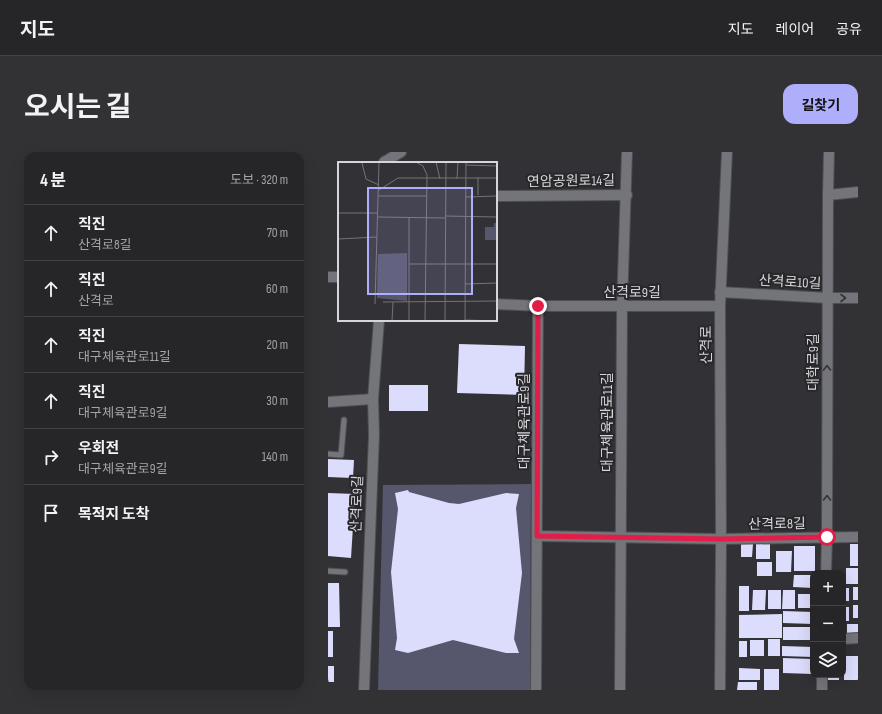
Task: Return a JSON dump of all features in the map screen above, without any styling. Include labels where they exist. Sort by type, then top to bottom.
[{"type":"street","points":[[386,162],[401,152]]},
{"type":"street","name":"연암공원로14길","points":[[622,307],[627,152]]},
{"type":"street","name":"산격로","points":[[720,690],[720,292],[727,152]]},
{"type":"street","name":"대학로9길","points":[[826,570],[829,152]]},
{"type":"street","points":[[828,195],[858,192]]},
{"type":"street","name":"연암공원로14길","points":[[497,196],[626,195]]},
{"type":"street","name":"산격로10길","points":[[720,292],[828,298],[858,298]]},
{"type":"street","name":"산격로9길","points":[[497,304],[622,307],[720,306]]},
{"type":"street","name":"대구체육관로9길","points":[[536,690],[538,306]]},
{"type":"street","name":"대구체육관로11길","points":[[620,690],[622,307]]},
{"type":"street","name":"산격로9길","points":[[364,690],[374,435],[373,399],[379,321]]},
{"type":"street","points":[[328,402],[373,399]]},
{"type":"street","points":[[537,536],[721,539]]},
{"type":"street","name":"산격로8길","points":[[721,539],[858,537]]},
{"type":"street","points":[[846,639],[858,638]]},
{"type":"street","points":[[822,678],[822,690]]},
{"type":"lane","points":[[328,454],[341,455],[344,420]]},
{"type":"lane","points":[[328,571],[345,572]]},
{"type":"shaded area","points":[[531,484],[530,690],[378,690],[383,485]]},
{"type":"building","points":[[459,344],[525,346],[524,395],[457,393]]},
{"type":"building","points":[[389,385],[428,385],[428,411],[389,411]]},
{"type":"building","points":[[328,459],[354,460],[353,478],[328,477]]},
{"type":"building","points":[[408,490],[409,492],[449,503],[459,504],[506,493],[519,494],[516,508],[522,573],[514,639],[519,653],[506,653],[453,640],[408,653],[395,650],[397,638],[391,572],[398,509],[395,493]]},
{"type":"building","points":[[328,493],[355,494],[351,558],[328,556]]},
{"type":"building","points":[[741,544],[753,544],[752,557],[741,557]]},
{"type":"building","points":[[756,544],[770,544],[770,559],[756,559]]},
{"type":"building","points":[[850,544],[858,544],[858,566],[850,566]]},
{"type":"building","points":[[794,546],[815,546],[815,570],[794,571]]},
{"type":"building","points":[[776,551],[792,551],[791,572],[776,572]]},
{"type":"building","points":[[757,562],[772,562],[772,576],[757,576]]},
{"type":"building","points":[[846,568],[858,568],[858,584],[846,584]]},
{"type":"building","points":[[794,575],[810,575],[810,588],[793,587]]},
{"type":"building","points":[[328,583],[339,583],[340,627],[328,627]]},
{"type":"building","points":[[739,586],[749,586],[749,611],[739,611]]},
{"type":"building","points":[[853,587],[858,587],[858,600],[853,600]]},
{"type":"building","points":[[846,588],[849,588],[849,601],[846,601]]},
{"type":"building","points":[[753,590],[766,590],[765,610],[752,610]]},
{"type":"building","points":[[768,590],[781,590],[781,609],[768,609]]},
{"type":"building","points":[[783,590],[795,590],[795,609],[782,609]]},
{"type":"building","points":[[798,594],[810,594],[810,608],[798,608]]},
{"type":"building","points":[[853,605],[858,605],[858,618],[853,618]]},
{"type":"building","points":[[846,607],[849,607],[849,621],[846,621]]},
{"type":"building","points":[[783,611],[810,612],[810,624],[783,623]]},
{"type":"building","points":[[782,614],[782,638],[739,638],[739,615]]},
{"type":"building","points":[[847,624],[858,624],[858,635],[847,635]]},
{"type":"building","points":[[783,627],[810,627],[810,640],[783,640]]},
{"type":"building","points":[[328,631],[333,631],[333,657],[328,657]]},
{"type":"building","points":[[768,639],[780,639],[780,656],[768,656]]},
{"type":"building","points":[[750,640],[764,640],[764,656],[750,656]]},
{"type":"building","points":[[739,641],[747,641],[747,657],[739,657]]},
{"type":"building","points":[[782,646],[810,647],[810,657],[782,656]]},
{"type":"building","points":[[846,656],[858,656],[858,680],[844,680],[844,678],[846,678]]},
{"type":"building","points":[[783,658],[810,659],[810,674],[783,673]]},
{"type":"building","points":[[328,666],[334,666],[334,682],[328,682]]},
{"type":"building","points":[[739,668],[760,669],[760,680],[739,680]]},
{"type":"building","points":[[764,669],[779,669],[779,690],[764,690]]},
{"type":"building","points":[[827,678],[839,678],[839,680],[827,680]]},
{"type":"building","points":[[738,682],[757,682],[757,690],[737,690]]},
{"type":"route","points":[[538,306],[537,536],[721,539],[827,537]]}]
